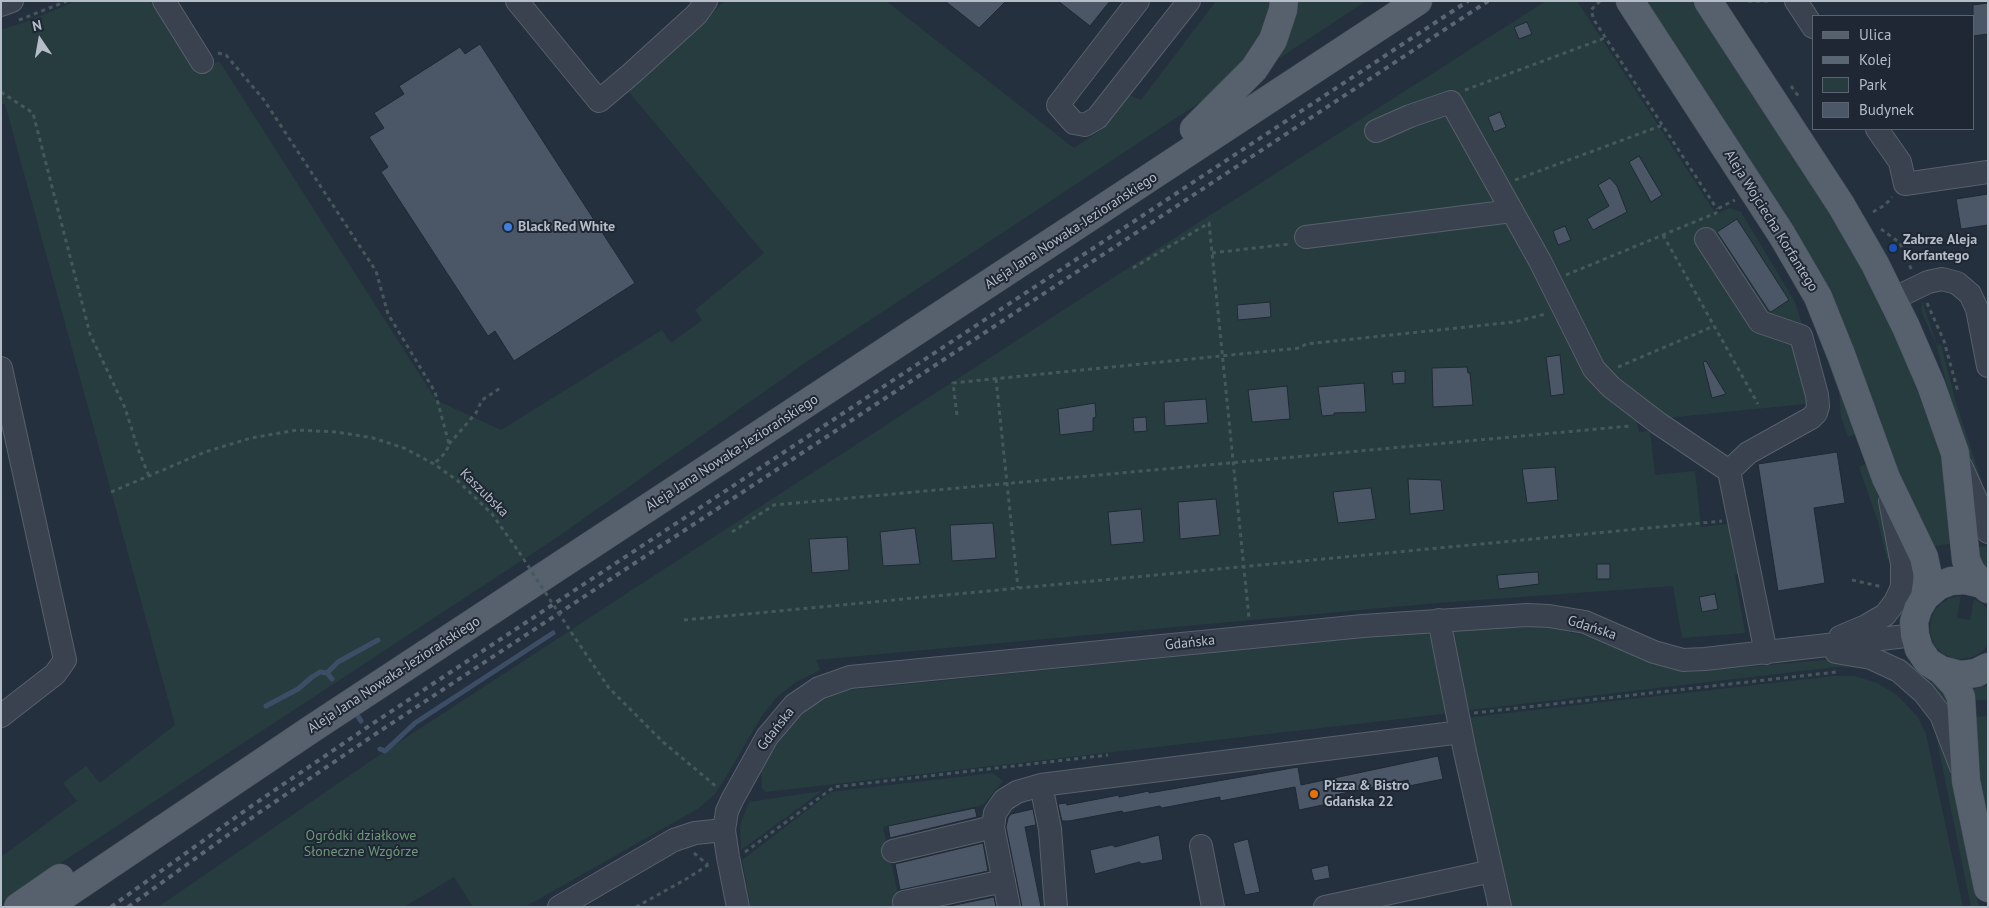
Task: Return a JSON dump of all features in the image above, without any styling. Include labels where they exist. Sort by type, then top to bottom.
[{"type":"main road","points":[[1194,129],[1254,68],[1273,40],[1284,1]]},
{"type":"main road","name":"Aleja Jana Nowaka-Jeziorańskiego","points":[[18,907],[312,709],[1388,1]]},
{"type":"main road","name":"Aleja Jana Nowaka-Jeziorańskiego","points":[[47,907],[297,739],[1418,1]]},
{"type":"main road","points":[[1708,1],[1841,205],[1893,299],[1922,364],[1955,454],[1966,560],[1971,571],[1985,586]]},
{"type":"main road","name":"Aleja Wojciecha Korfantego","points":[[1631,2],[1782,235],[1818,297],[1886,478],[1924,557],[1928,576],[1925,597]]},
{"type":"main road","points":[[1985,586],[1965,580],[1951,581],[1938,586],[1925,597],[1918,608],[1914,622],[1919,649],[1928,662],[1941,670],[1955,686],[1961,697],[1966,781],[1988,888]]},
{"type":"main road","points":[[1941,670],[1961,675],[1976,673],[1988,667]]},
{"type":"street","points":[[164,1],[198,57]]},
{"type":"street","points":[[516,1],[599,101],[632,74],[698,14],[706,1]]},
{"type":"street","points":[[1138,1],[1058,105],[1074,123],[1085,125],[1098,118],[1189,1]]},
{"type":"street","points":[[1796,1],[1812,25]]},
{"type":"street","points":[[1376,131],[1410,116],[1451,102],[1550,282],[1587,358],[1599,375],[1611,387],[1658,423],[1729,471],[1766,653]]},
{"type":"street","points":[[1878,130],[1900,162],[1905,184],[1988,172]]},
{"type":"street","points":[[1306,237],[1512,211]]},
{"type":"street","points":[[1706,239],[1760,322],[1801,336],[1817,395],[1818,406],[1811,418],[1748,453],[1729,471]]},
{"type":"street","points":[[1893,299],[1917,282],[1942,279],[1957,283],[1970,294],[1977,309],[1988,366]]},
{"type":"street","points":[[1,368],[65,660],[55,674],[1,716]]},
{"type":"street","points":[[1955,454],[1980,508],[1988,532]]},
{"type":"street","points":[[1810,648],[1866,626],[1885,615],[1895,602],[1902,587],[1902,564],[1886,478]]},
{"type":"street","name":"Gdańska","points":[[724,830],[727,811],[732,800],[767,737],[783,717],[805,696],[833,682],[873,674],[1250,637],[1439,620],[1527,615],[1568,619],[1600,628],[1654,652],[1683,660],[1705,660],[1915,635]]},
{"type":"street","points":[[1439,620],[1461,732],[1500,907]]},
{"type":"street","points":[[1810,648],[1871,658],[1899,671],[1924,693],[1940,715],[1966,781]]},
{"type":"street","points":[[1009,907],[993,826],[995,813],[1004,800],[1017,792],[1041,785],[1461,732]]},
{"type":"street","points":[[1041,785],[1050,829],[1056,907]]},
{"type":"street","points":[[893,851],[993,826]]},
{"type":"street","points":[[559,907],[674,840],[696,833],[724,830],[738,907]]},
{"type":"street","points":[[1201,846],[1213,907]]},
{"type":"street","points":[[1325,907],[1492,871]]},
{"type":"street","points":[[904,902],[1004,881]]},
{"type":"path","points":[[8,10],[67,1]]},
{"type":"path","points":[[1600,1],[1591,10],[1605,38],[1717,209]]},
{"type":"path","points":[[1748,1],[1770,1]]},
{"type":"path","points":[[1451,102],[1453,94],[1605,38]]},
{"type":"path","points":[[198,57],[211,51],[226,55],[264,100],[371,263],[376,271],[388,314],[435,392],[449,444]]},
{"type":"path","points":[[1,92],[32,113],[90,334],[125,408],[149,476]]},
{"type":"path","points":[[1498,186],[1663,125]]},
{"type":"path","points":[[1550,282],[1717,213],[1717,209],[1734,200]]},
{"type":"path","points":[[1873,212],[1885,205]]},
{"type":"path","points":[[1133,268],[1210,223],[1250,637]]},
{"type":"path","points":[[1882,230],[1893,236],[1900,243],[1944,344]]},
{"type":"path","points":[[1663,235],[1758,404]]},
{"type":"path","points":[[1212,254],[1301,243],[1306,237]]},
{"type":"path","points":[[957,415],[954,383],[1300,348],[1306,344],[1514,322],[1545,314],[1562,306]]},
{"type":"path","points":[[1599,375],[1714,326]]},
{"type":"path","points":[[996,379],[1018,588]]},
{"type":"path","points":[[434,464],[446,452],[449,444],[476,413],[482,400],[502,388]]},
{"type":"path","points":[[732,532],[774,505],[1658,423]]},
{"type":"path","name":"Kaszubska","points":[[111,492],[206,452],[251,438],[297,430],[337,432],[373,438],[404,448],[434,464],[458,481],[492,514],[610,688],[636,717],[663,742],[732,800]]},
{"type":"path","points":[[684,620],[1739,520]]},
{"type":"path","points":[[1852,580],[1884,588]]},
{"type":"path","points":[[1765,680],[1844,672]]},
{"type":"path","points":[[636,907],[716,860],[742,854],[834,787]]},
{"type":"green space","points":[[76,1],[150,1],[161,15],[195,73],[219,61],[436,400],[501,430],[662,330],[671,343],[702,320],[695,310],[764,253],[628,91],[725,1],[886,1],[1074,148],[1101,130],[1129,95],[1141,100],[1216,1],[1278,1],[1271,30],[1214,93],[805,363],[556,538],[1,902],[1,857],[77,801],[63,783],[86,766],[100,783],[175,725],[5,104],[1,104],[1,30]]},
{"type":"green space","points":[[1293,1],[1366,1],[1281,57],[1276,57]]},
{"type":"green space","name":"Ogródki działkowe Słoneczne Wzgórze","points":[[1546,1],[1577,1],[1716,214],[1729,208],[1741,212],[1795,302],[1807,340],[1824,402],[1637,421],[1639,432],[1650,431],[1655,475],[1695,471],[1701,527],[1734,523],[1743,572],[1735,575],[1745,633],[1682,638],[1673,586],[1437,603],[816,660],[820,670],[796,682],[777,697],[761,717],[715,794],[699,808],[525,907],[473,907],[454,877],[404,907],[158,907],[381,754],[655,575],[1176,237]]},
{"type":"green space","points":[[1645,1],[1692,1],[1794,155],[1859,263],[1907,363],[1937,443],[1943,464],[1954,543],[1930,547],[1908,501],[1833,299],[1816,266],[1760,175]]},
{"type":"green space","points":[[1922,301],[1937,345],[1941,344],[1955,399],[1988,501],[1988,513],[1951,400],[1936,344],[1922,313]]},
{"type":"green space","points":[[1814,324],[1856,434],[1848,437],[1841,416],[1839,393]]},
{"type":"green space","points":[[1866,464],[1887,522],[1896,561],[1887,559],[1878,522],[1859,467]]},
{"type":"green space","points":[[1986,546],[1988,552],[1988,572],[1982,565],[1976,548]]},
{"type":"green space","points":[[1961,596],[1957,618],[1970,620],[1974,599],[1983,604],[1988,610],[1988,645],[1982,652],[1962,659],[1952,658],[1942,653],[1935,646],[1930,632],[1931,620],[1935,610],[1950,598]]},
{"type":"green space","points":[[1551,628],[1587,636],[1648,662],[1674,670],[1689,672],[1825,660],[1843,661],[1864,667],[1836,667],[1462,711],[1451,636],[1455,632],[1468,629]]},
{"type":"green space","points":[[1424,632],[1432,637],[1451,713],[766,792],[762,788],[761,769],[768,756],[797,719],[812,706],[850,690]]},
{"type":"green space","points":[[1889,655],[1904,659],[1915,666],[1943,689],[1950,704],[1942,705]]},
{"type":"green space","points":[[1834,676],[1855,676],[1877,683],[1896,694],[1917,716],[1926,734],[1963,907],[1506,907],[1464,718]]},
{"type":"green space","points":[[1988,685],[1988,700],[1972,700],[1969,690]]},
{"type":"green space","points":[[1988,716],[1988,821],[1980,784],[1973,717]]},
{"type":"green space","points":[[1934,726],[1945,747],[1979,907],[1971,907]]},
{"type":"green space","points":[[993,773],[1003,781],[983,805],[883,827],[901,907],[751,907],[742,860],[831,792]]},
{"type":"green space","points":[[822,791],[741,850],[740,825],[749,802]]},
{"type":"building","points":[[945,1],[1006,1],[979,28]]},
{"type":"building","points":[[1058,1],[1110,1],[1090,26]]},
{"type":"building","points":[[1988,3],[1988,34],[1974,36],[1973,5]]},
{"type":"building","points":[[1527,22],[1532,34],[1519,39],[1514,27]]},
{"type":"building","name":"Black Red White","points":[[480,44],[635,283],[514,361],[495,331],[488,336],[381,172],[388,167],[369,137],[384,128],[374,113],[404,94],[399,86],[460,47],[465,54]]},
{"type":"building","points":[[1500,112],[1506,127],[1494,132],[1488,117]]},
{"type":"building","points":[[1639,156],[1662,195],[1651,202],[1629,162]]},
{"type":"building","points":[[1610,178],[1617,186],[1627,212],[1593,230],[1587,219],[1609,206],[1598,185]]},
{"type":"building","points":[[1988,194],[1988,225],[1961,229],[1956,199]]},
{"type":"building","points":[[1737,219],[1789,300],[1771,312],[1717,232]]},
{"type":"building","points":[[1565,226],[1571,240],[1558,245],[1553,231]]},
{"type":"building","points":[[1270,302],[1271,317],[1238,320],[1237,305]]},
{"type":"building","points":[[1560,355],[1564,394],[1551,396],[1546,357]]},
{"type":"building","points":[[1706,361],[1726,394],[1712,398],[1703,362]]},
{"type":"building","points":[[1467,367],[1468,373],[1470,373],[1473,405],[1433,407],[1432,368]]},
{"type":"building","points":[[1405,371],[1405,383],[1393,384],[1392,372]]},
{"type":"building","points":[[1364,383],[1366,412],[1334,413],[1334,415],[1322,416],[1318,387]]},
{"type":"building","points":[[1287,386],[1290,419],[1252,422],[1248,390]]},
{"type":"building","points":[[1206,399],[1208,423],[1165,426],[1164,402]]},
{"type":"building","points":[[1095,403],[1096,417],[1093,418],[1093,431],[1060,435],[1058,409]]},
{"type":"building","points":[[1146,417],[1147,431],[1134,432],[1133,418]]},
{"type":"building","points":[[1837,452],[1845,503],[1814,508],[1825,583],[1778,591],[1758,464]]},
{"type":"building","points":[[1555,467],[1558,500],[1527,503],[1522,469]]},
{"type":"building","points":[[1408,479],[1441,480],[1444,510],[1410,514]]},
{"type":"building","points":[[1371,488],[1376,519],[1338,523],[1333,492]]},
{"type":"building","points":[[1216,499],[1220,535],[1180,539],[1178,502]]},
{"type":"building","points":[[1141,509],[1144,542],[1111,545],[1108,512]]},
{"type":"building","points":[[993,523],[996,558],[952,561],[950,525]]},
{"type":"building","points":[[915,528],[920,564],[883,566],[880,532]]},
{"type":"building","points":[[847,537],[849,570],[812,573],[809,539]]},
{"type":"building","points":[[1597,564],[1610,564],[1610,579],[1597,579]]},
{"type":"building","points":[[1538,572],[1539,584],[1499,589],[1497,575]]},
{"type":"building","points":[[1715,594],[1718,609],[1702,612],[1699,597]]},
{"type":"building","points":[[1438,756],[1443,779],[1409,786],[1408,780],[1335,795],[1337,802],[1299,810],[1295,787],[1220,801],[1220,797],[1162,808],[1160,806],[1123,813],[1122,811],[1069,821],[1062,821],[1058,804],[1066,803],[1067,805],[1119,795],[1119,797],[1149,791],[1149,793],[1298,767],[1301,785]]},
{"type":"building","points":[[975,808],[977,817],[890,838],[888,826]]},
{"type":"building","points":[[1033,809],[1036,825],[1025,827],[1041,907],[1022,907],[1006,827],[1011,814]]},
{"type":"building","points":[[1159,835],[1163,860],[1142,864],[1139,862],[1095,874],[1090,850],[1112,845],[1115,847]]},
{"type":"building","points":[[1248,839],[1260,892],[1245,895],[1233,843]]},
{"type":"building","points":[[983,843],[988,871],[900,890],[895,864]]},
{"type":"building","points":[[1328,865],[1330,878],[1314,881],[1311,869]]},
{"type":"building","points":[[994,897],[996,907],[945,907]]},
{"type":"waterway","points":[[380,749],[385,751],[415,723],[553,633]]},
{"type":"waterway","points":[[266,706],[298,689],[320,672],[327,673],[338,662],[378,640]]},
{"type":"waterway","points":[[327,673],[332,679]]},
{"type":"waterway","points":[[357,715],[361,721]]},
{"type":"railway","points":[[111,907],[250,807],[372,724],[1468,1]]},
{"type":"railway","points":[[128,907],[257,814],[377,733],[1488,1]]},
{"type":"place","name":"Black Red White","points":[[508,227]]},
{"type":"place","name":"Zabrze Aleja Korfantego","points":[[1893,248]]},
{"type":"place","name":"Pizza & Bistro Gdańska 22","points":[[1314,794]]}]
